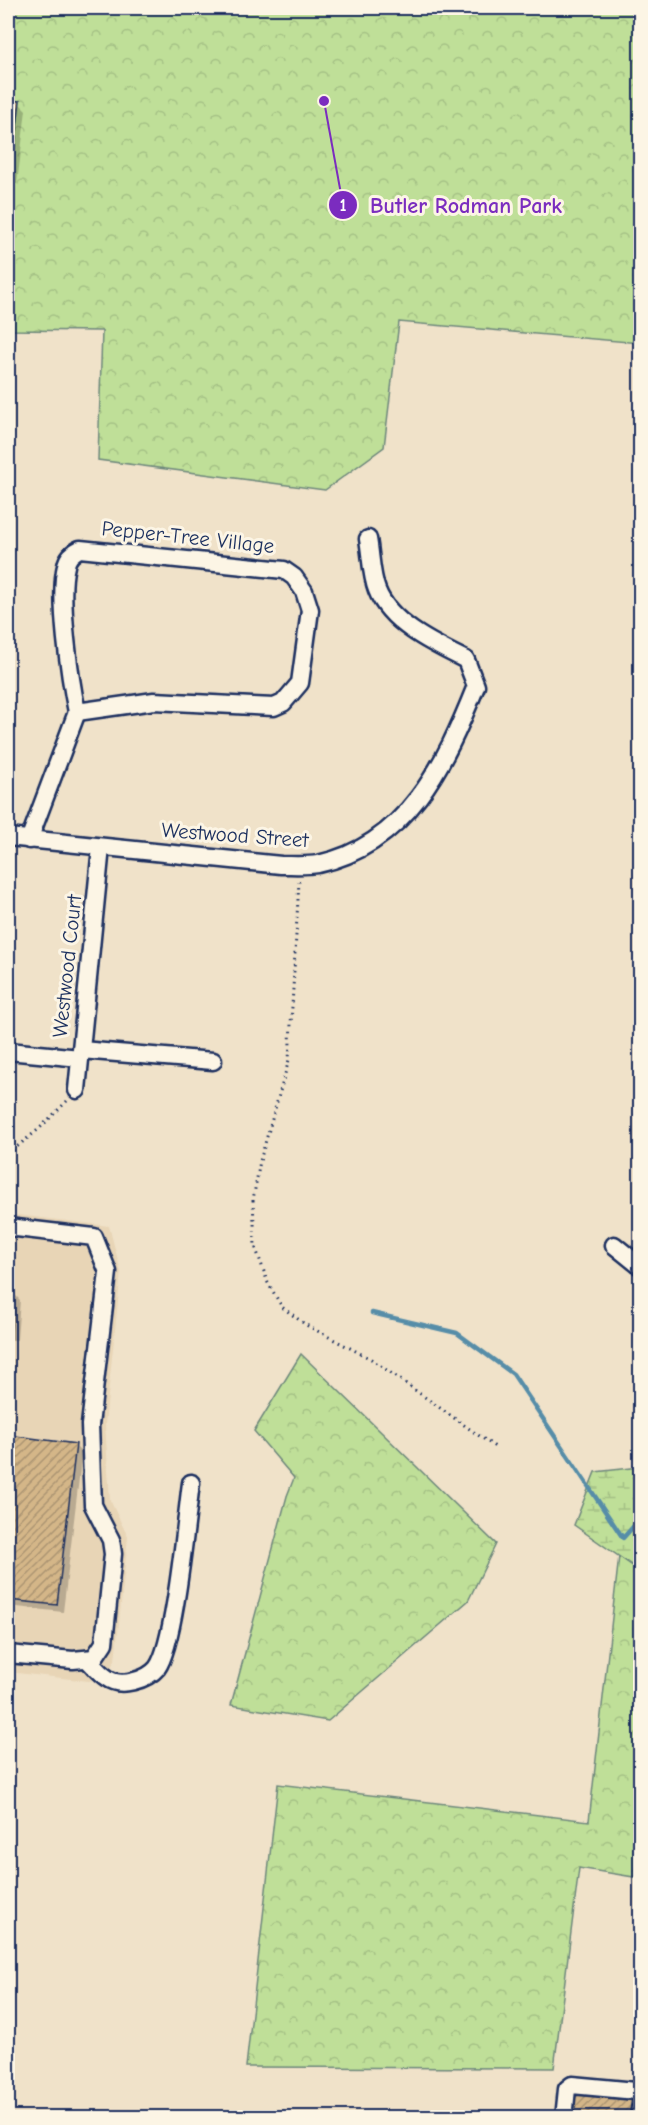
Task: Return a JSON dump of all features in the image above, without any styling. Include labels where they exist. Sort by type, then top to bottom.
[{"type":"street","name":"Westwood Street","points":[[8,837],[300,865],[315,864],[362,849],[400,821],[428,784],[476,686],[466,660],[420,637],[390,609],[377,590],[368,539]]},
{"type":"street","name":"Pepper-Tree Village","points":[[29,840],[76,712],[65,628],[64,582],[65,567],[74,552],[80,549],[98,549],[271,567],[284,570],[294,577],[304,591],[310,610],[303,668],[300,683],[283,703],[265,708],[154,700],[76,712]]},
{"type":"street","name":"Westwood Court","points":[[77,1090],[101,847]]},
{"type":"street","points":[[8,1051],[213,1061]]},
{"type":"street","points":[[8,1227],[94,1238],[108,1272],[90,1425],[93,1505],[111,1540],[113,1554],[104,1643],[94,1658],[73,1660],[8,1654]]},
{"type":"street","points":[[614,1245],[640,1266]]},
{"type":"street","points":[[87,1659],[108,1680],[126,1682],[142,1679],[157,1668],[169,1640],[191,1484]]},
{"type":"street","points":[[564,2118],[567,2089],[572,2085],[636,2091],[640,2094]]},
{"type":"street","points":[[640,2110],[640,2118]]},
{"type":"path","points":[[300,865],[289,1060],[266,1136],[253,1200],[255,1246],[258,1255],[268,1283],[282,1307],[306,1325],[371,1359],[495,1448]]},
{"type":"path","points":[[8,1154],[39,1129],[77,1090]]},
{"type":"shaded area","points":[[8,1214],[109,1226],[121,1272],[105,1424],[110,1500],[128,1537],[115,1660],[106,1676],[89,1681],[8,1672]]},
{"type":"green space","points":[[8,8],[640,8],[640,343],[399,322],[384,447],[325,490],[98,460],[102,331],[8,330]]},
{"type":"green space","points":[[301,1354],[496,1544],[468,1601],[328,1721],[231,1705],[287,1496],[294,1478],[254,1431]]},
{"type":"green space","points":[[640,1467],[640,1571],[574,1525],[595,1472]]},
{"type":"green space","points":[[619,1556],[640,1571],[640,1878],[579,1868],[554,2068],[246,2067],[278,1784],[589,1821]]},
{"type":"building","points":[[8,100],[20,101],[11,178],[8,177]]},
{"type":"building","points":[[8,1291],[14,1292],[10,1334],[8,1334]]},
{"type":"building","points":[[8,1435],[76,1444],[57,1605],[8,1600]]},
{"type":"building","points":[[575,2091],[632,2097],[629,2118],[572,2118]]},
{"type":"waterway","points":[[372,1313],[457,1333],[513,1374],[623,1538],[640,1519]]},
{"type":"place","name":"Butler Rodman Park","points":[[324,101]]}]
